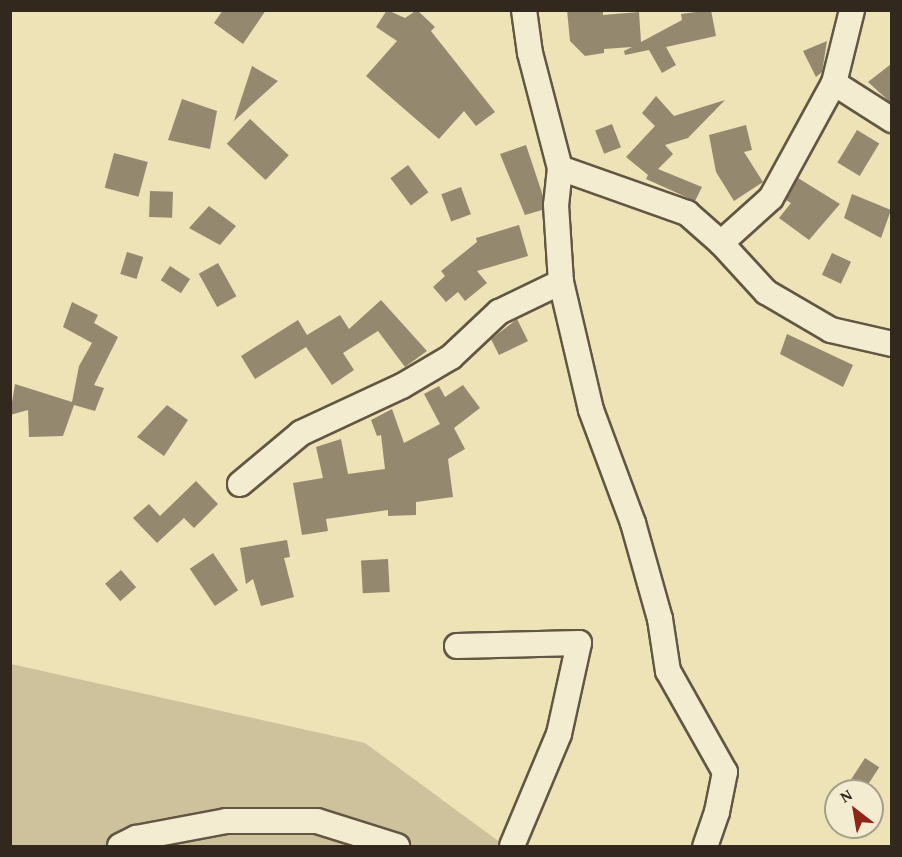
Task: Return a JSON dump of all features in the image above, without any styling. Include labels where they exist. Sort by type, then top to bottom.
[{"type":"street","points":[[524,10],[530,53],[560,168],[556,205],[561,282],[591,410],[633,523],[660,619],[668,671],[725,772],[717,812],[705,846]]},
{"type":"street","points":[[721,243],[771,198],[834,83],[852,10]]},
{"type":"street","points":[[834,83],[891,120]]},
{"type":"street","points":[[560,168],[687,213],[721,243],[766,292],[831,330],[891,344]]},
{"type":"street","points":[[240,484],[301,433],[402,386],[451,357],[499,312],[561,282]]},
{"type":"street","points":[[457,646],[579,643],[559,734],[512,846]]},
{"type":"street","points":[[120,846],[136,838],[226,821],[306,820],[317,820],[397,846]]},
{"type":"shaded area","points":[[11,664],[365,743],[505,846],[11,846]]},
{"type":"building","points":[[223,10],[266,10],[243,44],[214,23]]},
{"type":"building","points":[[387,10],[405,18],[417,10],[435,27],[431,31],[495,112],[476,126],[464,111],[439,139],[366,76],[397,41],[376,27]]},
{"type":"building","points":[[567,10],[603,10],[603,15],[639,12],[641,42],[682,20],[681,14],[711,10],[716,36],[666,47],[676,65],[662,73],[649,50],[625,55],[624,51],[632,47],[604,49],[604,53],[585,56],[570,41]]},
{"type":"building","points":[[827,41],[822,72],[816,77],[803,51]]},
{"type":"building","points":[[891,64],[891,103],[868,82]]},
{"type":"building","points":[[252,66],[278,81],[234,121]]},
{"type":"building","points":[[656,96],[674,116],[725,100],[688,138],[665,145],[673,154],[658,169],[702,187],[695,201],[646,179],[648,175],[626,157],[655,126],[642,113]]},
{"type":"building","points":[[182,99],[217,111],[210,149],[168,140]]},
{"type":"building","points":[[250,119],[289,155],[266,180],[227,144]]},
{"type":"building","points":[[612,124],[621,147],[604,154],[595,130]]},
{"type":"building","points":[[746,125],[752,150],[744,152],[763,182],[734,201],[716,172],[709,135]]},
{"type":"building","points":[[857,130],[879,143],[860,176],[837,163]]},
{"type":"building","points":[[526,145],[543,196],[542,210],[525,215],[500,154]]},
{"type":"building","points":[[114,153],[148,162],[138,197],[105,188]]},
{"type":"building","points":[[408,165],[428,192],[411,205],[390,178]]},
{"type":"building","points":[[798,178],[840,204],[809,240],[779,218],[791,203],[786,200]]},
{"type":"building","points":[[461,187],[471,214],[451,221],[441,194]]},
{"type":"building","points":[[150,191],[173,192],[172,218],[149,217]]},
{"type":"building","points":[[852,194],[891,210],[881,238],[844,218]]},
{"type":"building","points":[[209,206],[236,226],[220,245],[189,228]]},
{"type":"building","points":[[519,225],[528,256],[477,271],[487,283],[465,301],[458,292],[446,302],[433,287],[445,276],[441,271],[477,242],[476,238]]},
{"type":"building","points":[[127,252],[143,257],[137,279],[120,274]]},
{"type":"building","points":[[832,253],[851,262],[841,284],[822,275]]},
{"type":"building","points":[[218,263],[236,296],[217,307],[199,274]]},
{"type":"building","points":[[170,266],[190,279],[181,293],[161,280]]},
{"type":"building","points":[[381,300],[427,351],[405,367],[378,331],[343,353],[354,370],[332,385],[306,347],[255,379],[241,356],[298,320],[307,335],[340,315],[349,329]]},
{"type":"building","points":[[72,302],[98,315],[94,323],[118,337],[94,385],[104,388],[95,411],[74,405],[63,436],[29,437],[28,410],[10,415],[15,384],[72,402],[79,366],[92,343],[63,327]]},
{"type":"building","points":[[517,319],[528,341],[499,355],[491,339]]},
{"type":"building","points":[[787,334],[853,365],[843,387],[780,354]]},
{"type":"building","points":[[463,385],[480,408],[454,428],[465,449],[448,459],[453,497],[416,502],[416,515],[388,516],[388,510],[326,519],[328,531],[302,535],[293,483],[323,478],[316,447],[341,439],[348,474],[385,469],[381,435],[377,436],[371,420],[392,409],[404,443],[440,424],[424,394],[439,386],[445,397]]},
{"type":"building","points":[[167,405],[188,420],[164,456],[137,437]]},
{"type":"building","points":[[196,481],[218,504],[194,528],[184,518],[157,543],[133,518],[149,504],[160,516]]},
{"type":"building","points":[[287,540],[290,557],[284,558],[294,597],[261,606],[253,579],[246,584],[240,548]]},
{"type":"building","points":[[213,553],[238,590],[215,606],[190,569]]},
{"type":"building","points":[[388,559],[390,592],[363,593],[361,560]]},
{"type":"building","points":[[121,570],[136,587],[120,601],[105,584]]},
{"type":"building","points":[[865,758],[879,767],[872,779],[851,779]]}]
